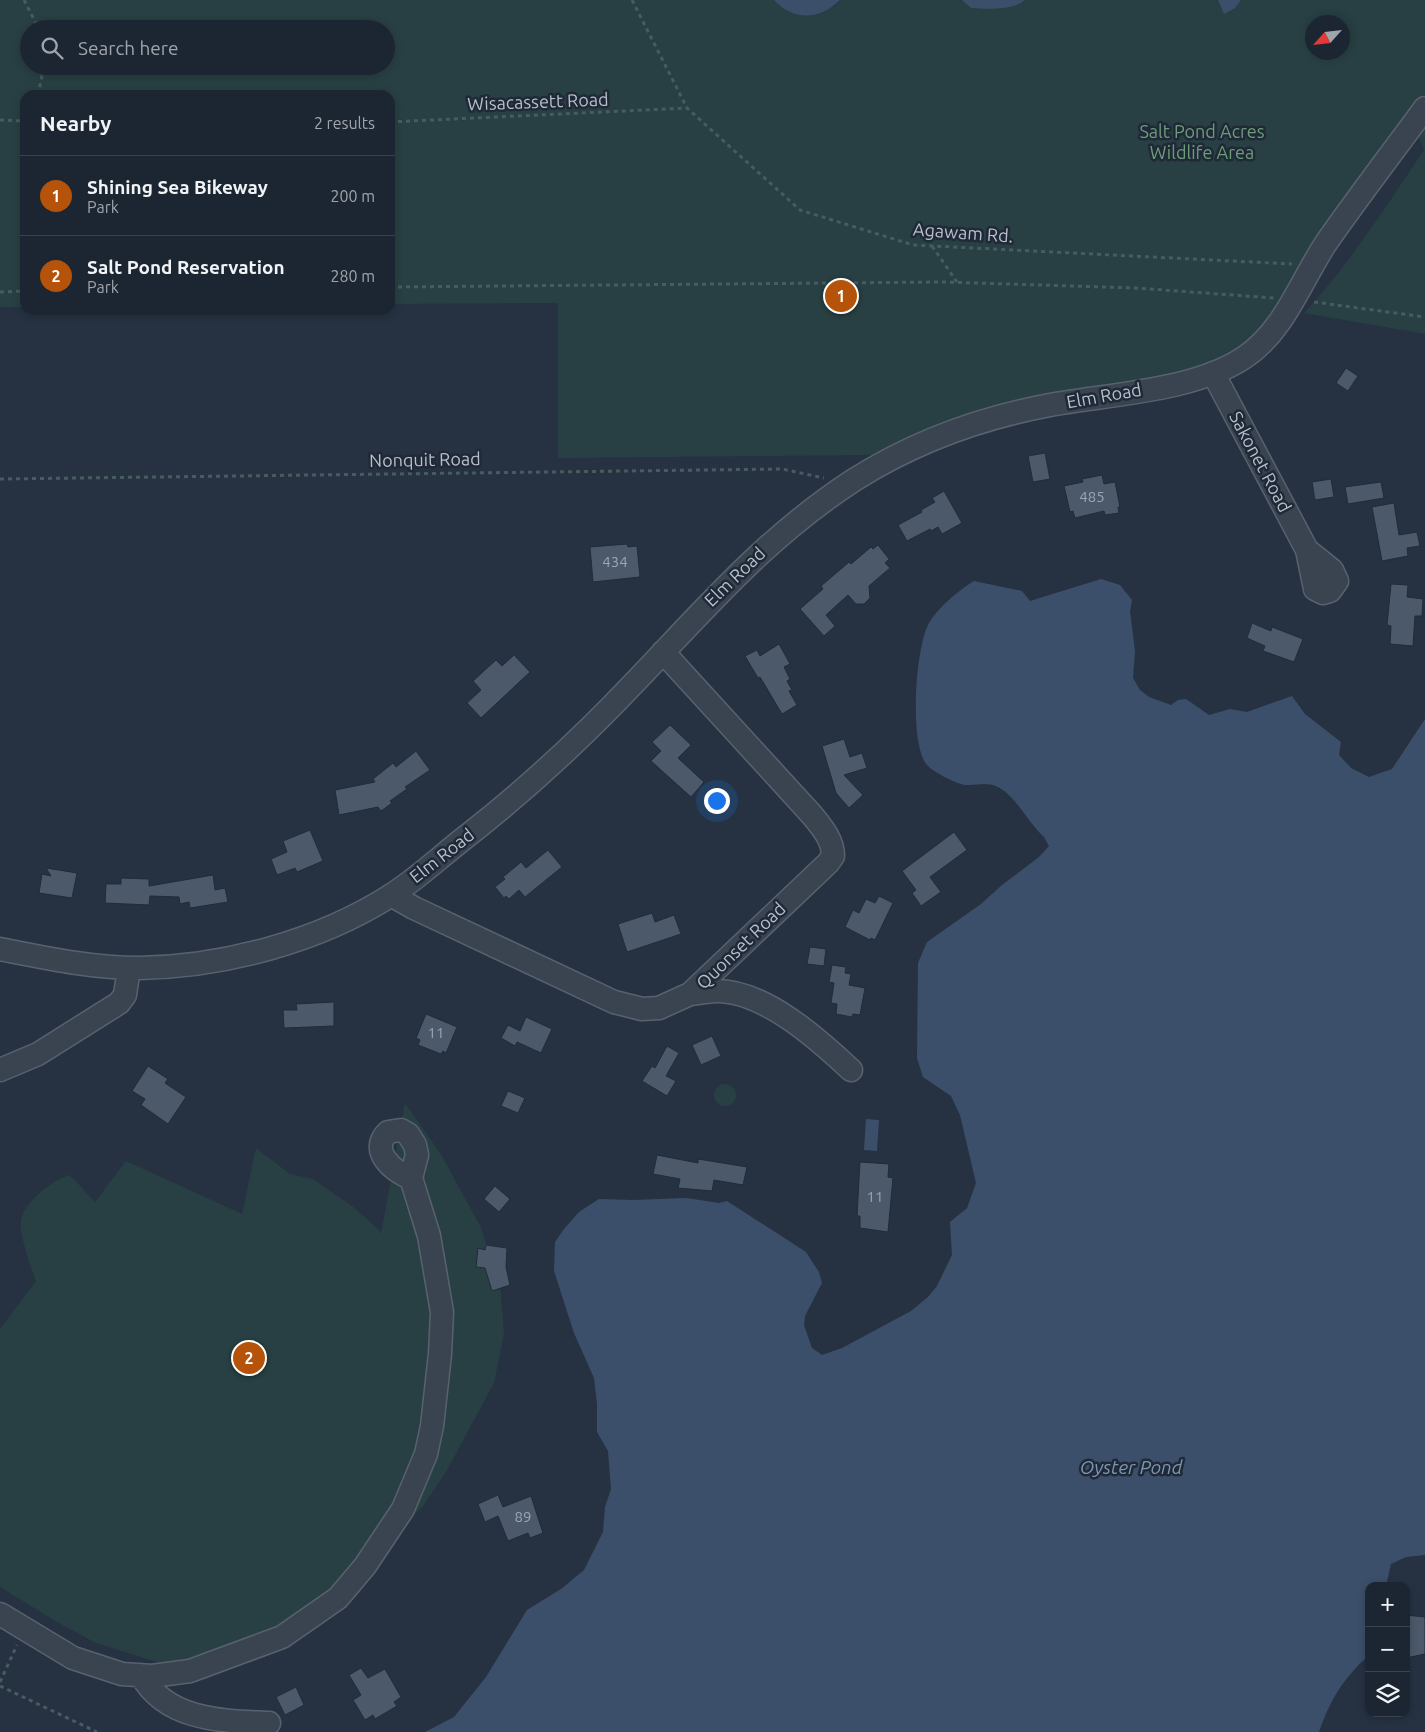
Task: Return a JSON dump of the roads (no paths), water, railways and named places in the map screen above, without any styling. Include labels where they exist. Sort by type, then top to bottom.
[{"type":"street","name":"Elm Road","points":[[0,949],[100,966],[129,968],[202,961],[261,951],[296,941],[339,923],[391,896],[540,777],[577,742],[745,566],[802,516],[849,484],[915,447],[952,431],[989,419],[1174,384],[1213,373],[1246,356],[1260,345],[1278,322],[1313,265],[1425,108]]},
{"type":"street","name":"Sakonet Road","points":[[1213,373],[1307,550]]},
{"type":"street","name":"Quonset Road","points":[[391,896],[614,1002],[642,1009],[659,1008],[690,994],[828,863],[833,856],[833,850],[831,842],[812,815],[663,652]]},
{"type":"street","points":[[0,1070],[38,1054],[119,1003],[125,995],[129,968]]},
{"type":"street","points":[[690,994],[718,991],[740,995],[762,1005],[796,1023],[852,1070]]},
{"type":"street","points":[[0,1614],[73,1658],[122,1674],[141,1675],[190,1671],[282,1637],[338,1598],[365,1566],[402,1509],[426,1454],[432,1426],[440,1354],[442,1312],[429,1236],[411,1178]]},
{"type":"street","points":[[141,1675],[148,1686],[166,1702],[201,1718],[270,1723]]},
{"type":"water","points":[[774,0],[840,0],[824,11],[815,14],[798,15],[781,7]]},
{"type":"water","points":[[962,0],[1025,0],[1020,4],[1006,8],[992,9],[971,8]]},
{"type":"water","points":[[1218,0],[1241,0],[1235,8],[1224,14]]},
{"type":"water","name":"Oyster Pond","points":[[1101,579],[1120,585],[1132,600],[1130,611],[1135,651],[1133,678],[1140,690],[1149,697],[1171,705],[1178,700],[1186,699],[1209,715],[1230,709],[1247,712],[1292,696],[1305,714],[1341,742],[1339,755],[1351,768],[1369,777],[1392,769],[1425,719],[1425,1555],[1406,1557],[1391,1564],[1387,1582],[1365,1582],[1365,1659],[1352,1672],[1333,1699],[1319,1732],[425,1732],[454,1717],[486,1677],[527,1610],[561,1589],[584,1570],[603,1532],[605,1507],[611,1489],[608,1451],[597,1432],[597,1404],[594,1378],[574,1333],[554,1271],[555,1242],[579,1212],[599,1199],[686,1198],[719,1203],[727,1201],[806,1252],[819,1272],[822,1283],[805,1316],[804,1325],[812,1348],[822,1355],[842,1348],[911,1311],[928,1297],[937,1286],[952,1255],[950,1222],[967,1208],[976,1183],[960,1115],[951,1096],[923,1077],[917,1058],[918,963],[927,942],[981,904],[1002,885],[1039,857],[1049,846],[1044,837],[1010,796],[998,787],[983,784],[964,785],[941,775],[928,766],[922,755],[918,739],[916,719],[917,674],[928,625],[942,606],[974,581],[1022,591],[1030,601]]},
{"type":"water","points":[[866,1119],[879,1120],[877,1151],[864,1150]]},
{"type":"place","name":"Shining Sea Bikeway","points":[[841,296]]},
{"type":"place","name":"Salt Pond Reservation","points":[[249,1358]]},
{"type":"park label","name":"Salt Pond Acres Wildlife Area","points":[[1202,142]]}]
